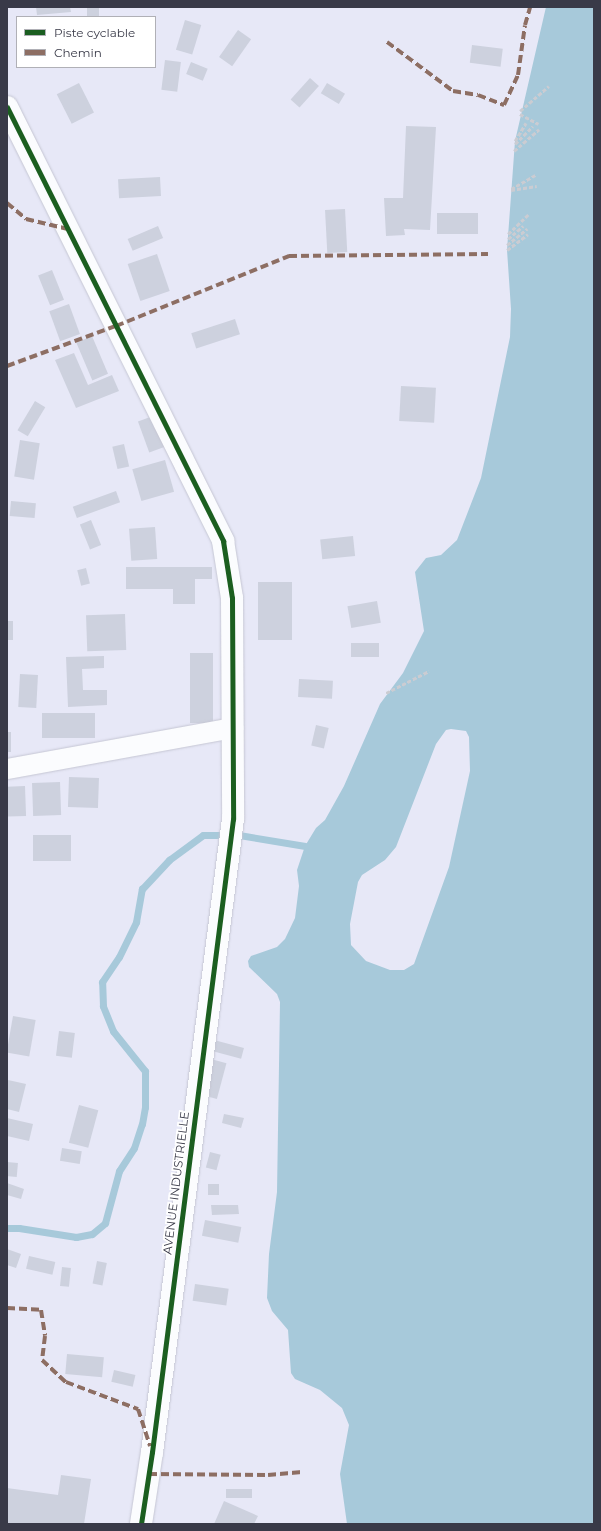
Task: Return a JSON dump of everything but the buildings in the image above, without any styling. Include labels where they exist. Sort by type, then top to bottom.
[{"type":"street","name":"AVENUE INDUSTRIELLE","points":[[7,107],[223,541],[232,598],[233,819],[152,1452],[141,1524]]},
{"type":"street","points":[[7,769],[233,728]]},
{"type":"path","points":[[539,124],[520,112],[549,86]]},
{"type":"path","points":[[526,123],[515,142],[533,126]]},
{"type":"path","points":[[514,151],[539,129]]},
{"type":"path","points":[[535,175],[511,190],[537,186]]},
{"type":"path","points":[[508,234],[528,215]]},
{"type":"path","points":[[508,240],[523,226]]},
{"type":"path","points":[[507,245],[527,230]]},
{"type":"path","points":[[507,250],[528,234]]},
{"type":"path","points":[[386,693],[429,671]]},
{"type":"water","points":[[546,7],[594,7],[594,1524],[347,1524],[340,1474],[349,1425],[342,1408],[320,1390],[295,1379],[291,1373],[288,1330],[272,1311],[267,1298],[269,1254],[277,1192],[280,1002],[277,994],[249,967],[248,961],[251,956],[277,947],[285,939],[295,918],[299,886],[297,870],[305,846],[316,828],[325,820],[344,786],[380,704],[403,673],[424,631],[415,572],[426,558],[441,555],[457,540],[481,478],[510,337],[511,309],[507,250],[515,141]],"holes":[[[451,729],[466,731],[469,737],[470,771],[449,867],[414,964],[404,970],[390,970],[366,961],[351,945],[350,924],[358,882],[362,875],[385,860],[396,847],[436,744],[446,730]]]},
{"type":"waterway","points":[[7,1228],[19,1228],[76,1237],[92,1234],[105,1223],[119,1171],[134,1148],[142,1124],[145,1107],[145,1071],[113,1031],[103,1006],[102,982],[119,957],[136,922],[142,889],[169,860],[203,835],[239,835],[305,846]]},
{"type":"marked path","points":[[387,42],[453,91],[478,95],[504,105],[518,75],[525,25],[530,7]]},
{"type":"marked path","points":[[7,203],[26,219],[68,229]]},
{"type":"marked path","points":[[7,366],[116,326],[289,256],[488,254]]},
{"type":"marked path","points":[[7,1308],[41,1310],[45,1336],[42,1360],[66,1382],[138,1409],[150,1446]]},
{"type":"marked path","points":[[149,1474],[268,1475],[302,1472]]},
{"type":"cycle path","points":[[7,107],[223,541],[232,598],[233,819],[152,1452],[141,1524]]}]
